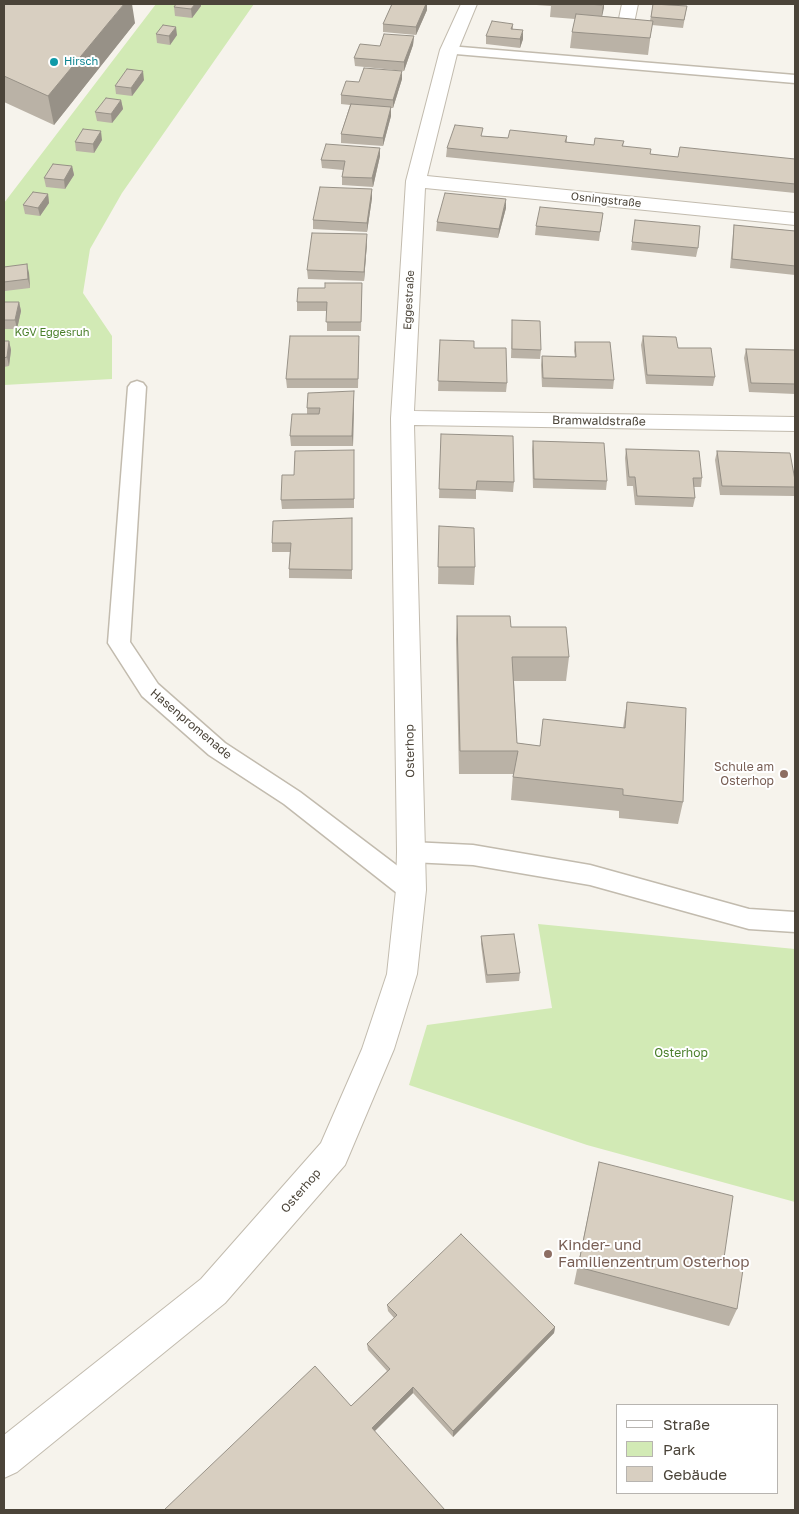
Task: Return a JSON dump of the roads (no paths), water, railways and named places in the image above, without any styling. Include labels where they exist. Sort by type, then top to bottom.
[{"type":"street","name":"Eggestraße","points":[[406,604],[402,418],[416,181],[449,50],[469,4]]},
{"type":"street","points":[[625,28],[630,4]]},
{"type":"street","name":"Osningstraße","points":[[416,181],[795,219]]},
{"type":"street","name":"Bramwaldstraße","points":[[402,418],[795,424]]},
{"type":"street","name":"Osterhop","points":[[4,1459],[213,1291],[333,1154],[378,1049],[402,974],[411,890],[412,852],[406,604]]},
{"type":"lane","points":[[449,50],[795,79]]},
{"type":"lane","name":"Hasenpromenade","points":[[137,387],[119,644],[150,690],[217,749],[292,798],[411,890]]},
{"type":"lane","points":[[412,852],[473,855],[590,875],[748,919],[795,922]]},
{"type":"place","name":"Hirsch","points":[[54,62]]},
{"type":"place","name":"Schule am Osterhop","points":[[784,774]]},
{"type":"place","name":"Kinder- und Familienzentrum Osterhop","points":[[548,1254]]},
{"type":"park label","name":"KGV Eggesruh","points":[[52,333]]}]
